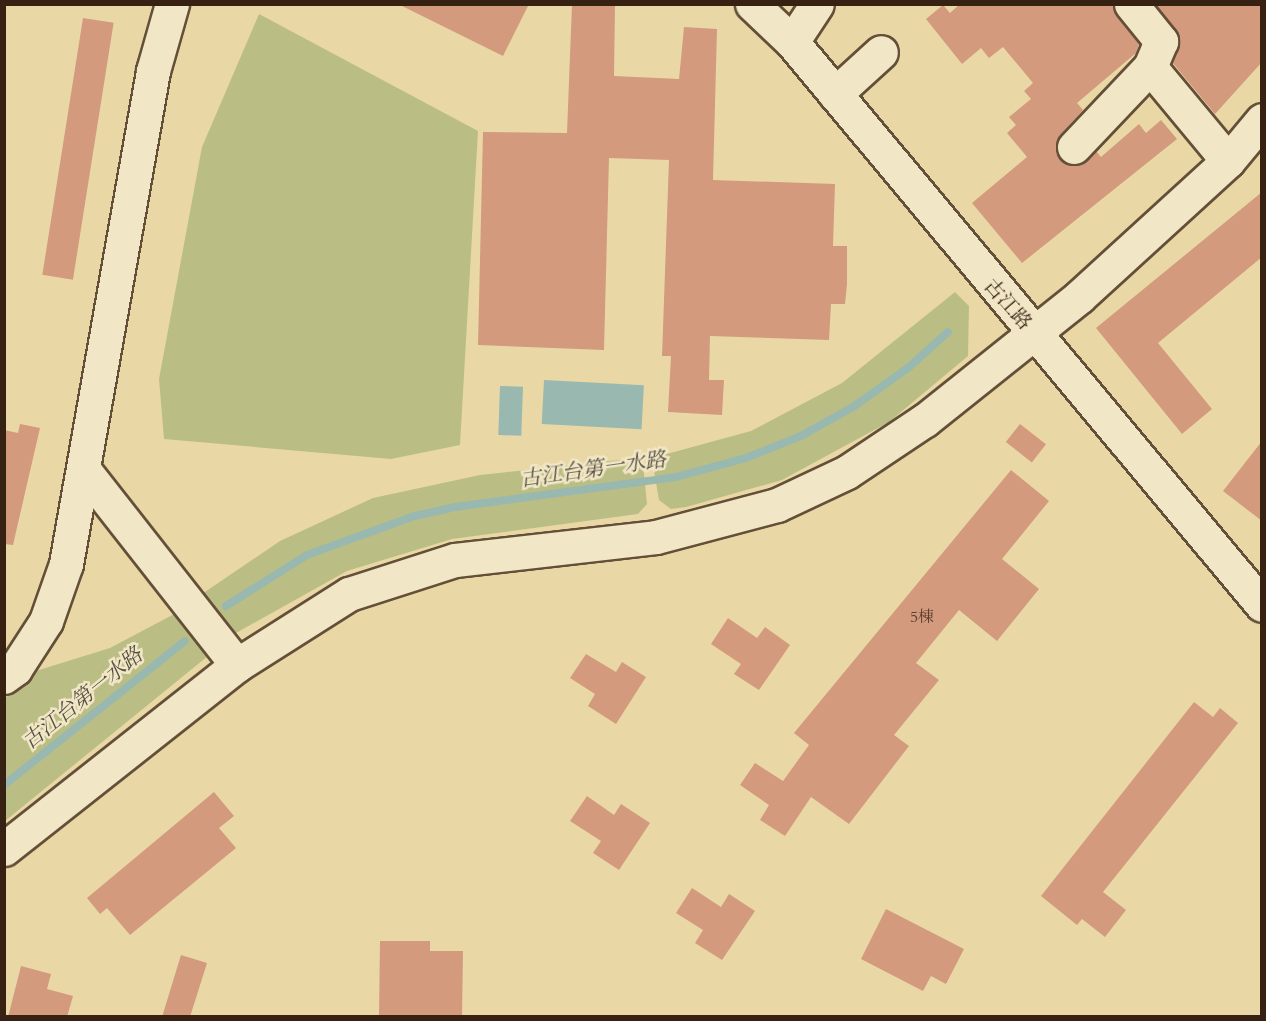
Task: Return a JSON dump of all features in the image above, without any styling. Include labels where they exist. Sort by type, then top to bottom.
[{"type":"street","points":[[4,677],[15,669],[46,621],[66,564],[153,71],[172,4]]},
{"type":"street","name":"古江路","points":[[752,4],[792,42],[1262,605]]},
{"type":"street","points":[[792,42],[817,4]]},
{"type":"street","points":[[1074,147],[1150,67],[1161,41],[1131,4]]},
{"type":"street","points":[[835,94],[881,52]]},
{"type":"street","points":[[1150,67],[1228,161]]},
{"type":"street","points":[[4,849],[237,665],[349,594],[455,560],[656,537],[777,505],[847,472],[915,426],[1034,334],[1228,161],[1262,120]]},
{"type":"street","points":[[84,470],[237,665]]},
{"type":"green space","points":[[259,14],[478,131],[460,445],[391,459],[164,439],[159,379],[202,147]]},
{"type":"green space","points":[[955,292],[969,306],[968,356],[889,422],[782,480],[686,507],[671,509],[659,500],[653,465],[663,455],[751,431],[842,383]]},
{"type":"green space","points":[[636,458],[643,464],[647,504],[638,514],[452,539],[347,571],[236,633],[225,631],[199,596],[280,541],[373,498],[480,475]]},
{"type":"green space","points":[[178,612],[209,645],[208,656],[5,821],[5,698],[39,670],[110,648]]},
{"type":"water","points":[[544,380],[644,385],[642,429],[542,424]]},
{"type":"water","points":[[500,386],[523,387],[521,436],[498,435]]},
{"type":"building","points":[[398,4],[529,4],[503,56]]},
{"type":"building","points":[[572,4],[615,4],[614,76],[679,79],[684,27],[717,29],[713,180],[835,184],[833,246],[847,246],[847,284],[845,304],[831,304],[829,340],[710,336],[709,380],[724,380],[722,415],[668,412],[671,356],[662,356],[669,160],[609,158],[604,350],[478,345],[483,132],[567,133]]},
{"type":"building","points":[[960,4],[1113,4],[1116,16],[1139,44],[1136,53],[1077,103],[1083,110],[1060,135],[1056,153],[1069,165],[1080,165],[1096,151],[1101,157],[1139,124],[1146,133],[1161,120],[1177,139],[1022,263],[972,203],[1027,157],[1007,133],[1016,125],[1009,117],[1031,99],[1024,91],[1033,83],[1003,47],[989,58],[981,48],[962,64],[926,19],[943,5],[950,13]]},
{"type":"building","points":[[1156,4],[1262,4],[1262,62],[1215,114],[1172,62],[1179,38]]},
{"type":"building","points":[[83,18],[114,23],[73,280],[42,275]]},
{"type":"building","points":[[1262,192],[1262,257],[1158,343],[1212,409],[1182,434],[1096,328]]},
{"type":"building","points":[[20,424],[40,428],[13,545],[4,544],[4,430],[18,433]]},
{"type":"building","points":[[1020,424],[1046,444],[1032,462],[1006,442]]},
{"type":"building","points":[[1262,441],[1262,521],[1223,491]]},
{"type":"building","points":[[1011,470],[1049,501],[1002,559],[1039,589],[997,641],[959,610],[916,663],[939,680],[894,735],[909,746],[849,824],[811,797],[785,836],[760,820],[769,805],[740,785],[755,763],[783,781],[809,745],[794,733]]},
{"type":"building","points":[[728,618],[757,638],[765,627],[790,645],[759,690],[734,674],[741,664],[711,644]]},
{"type":"building","points":[[586,654],[616,672],[622,662],[646,677],[616,724],[588,706],[595,694],[570,678]]},
{"type":"building","points":[[1194,702],[1213,717],[1220,708],[1238,723],[1103,892],[1126,910],[1105,937],[1082,919],[1077,925],[1041,896]]},
{"type":"building","points":[[214,792],[234,816],[219,828],[236,848],[130,935],[107,908],[100,914],[87,898]]},
{"type":"building","points":[[587,796],[614,815],[621,804],[650,823],[619,870],[593,853],[601,841],[570,821]]},
{"type":"building","points":[[692,888],[721,907],[729,894],[755,911],[722,960],[695,943],[703,930],[676,913]]},
{"type":"building","points":[[886,909],[964,949],[946,984],[931,976],[923,991],[861,959]]},
{"type":"building","points":[[380,941],[430,941],[430,951],[463,951],[462,1017],[379,1017]]},
{"type":"building","points":[[181,955],[207,963],[190,1017],[162,1017]]},
{"type":"building","points":[[21,966],[51,974],[47,989],[73,996],[67,1017],[8,1017]]},
{"type":"waterway","name":"古江台第一水路","points":[[226,606],[307,555],[415,516],[455,507],[676,477],[746,458],[801,436],[853,407],[909,367],[948,332]]},
{"type":"waterway","name":"古江台第一水路","points":[[4,785],[185,641]]}]
